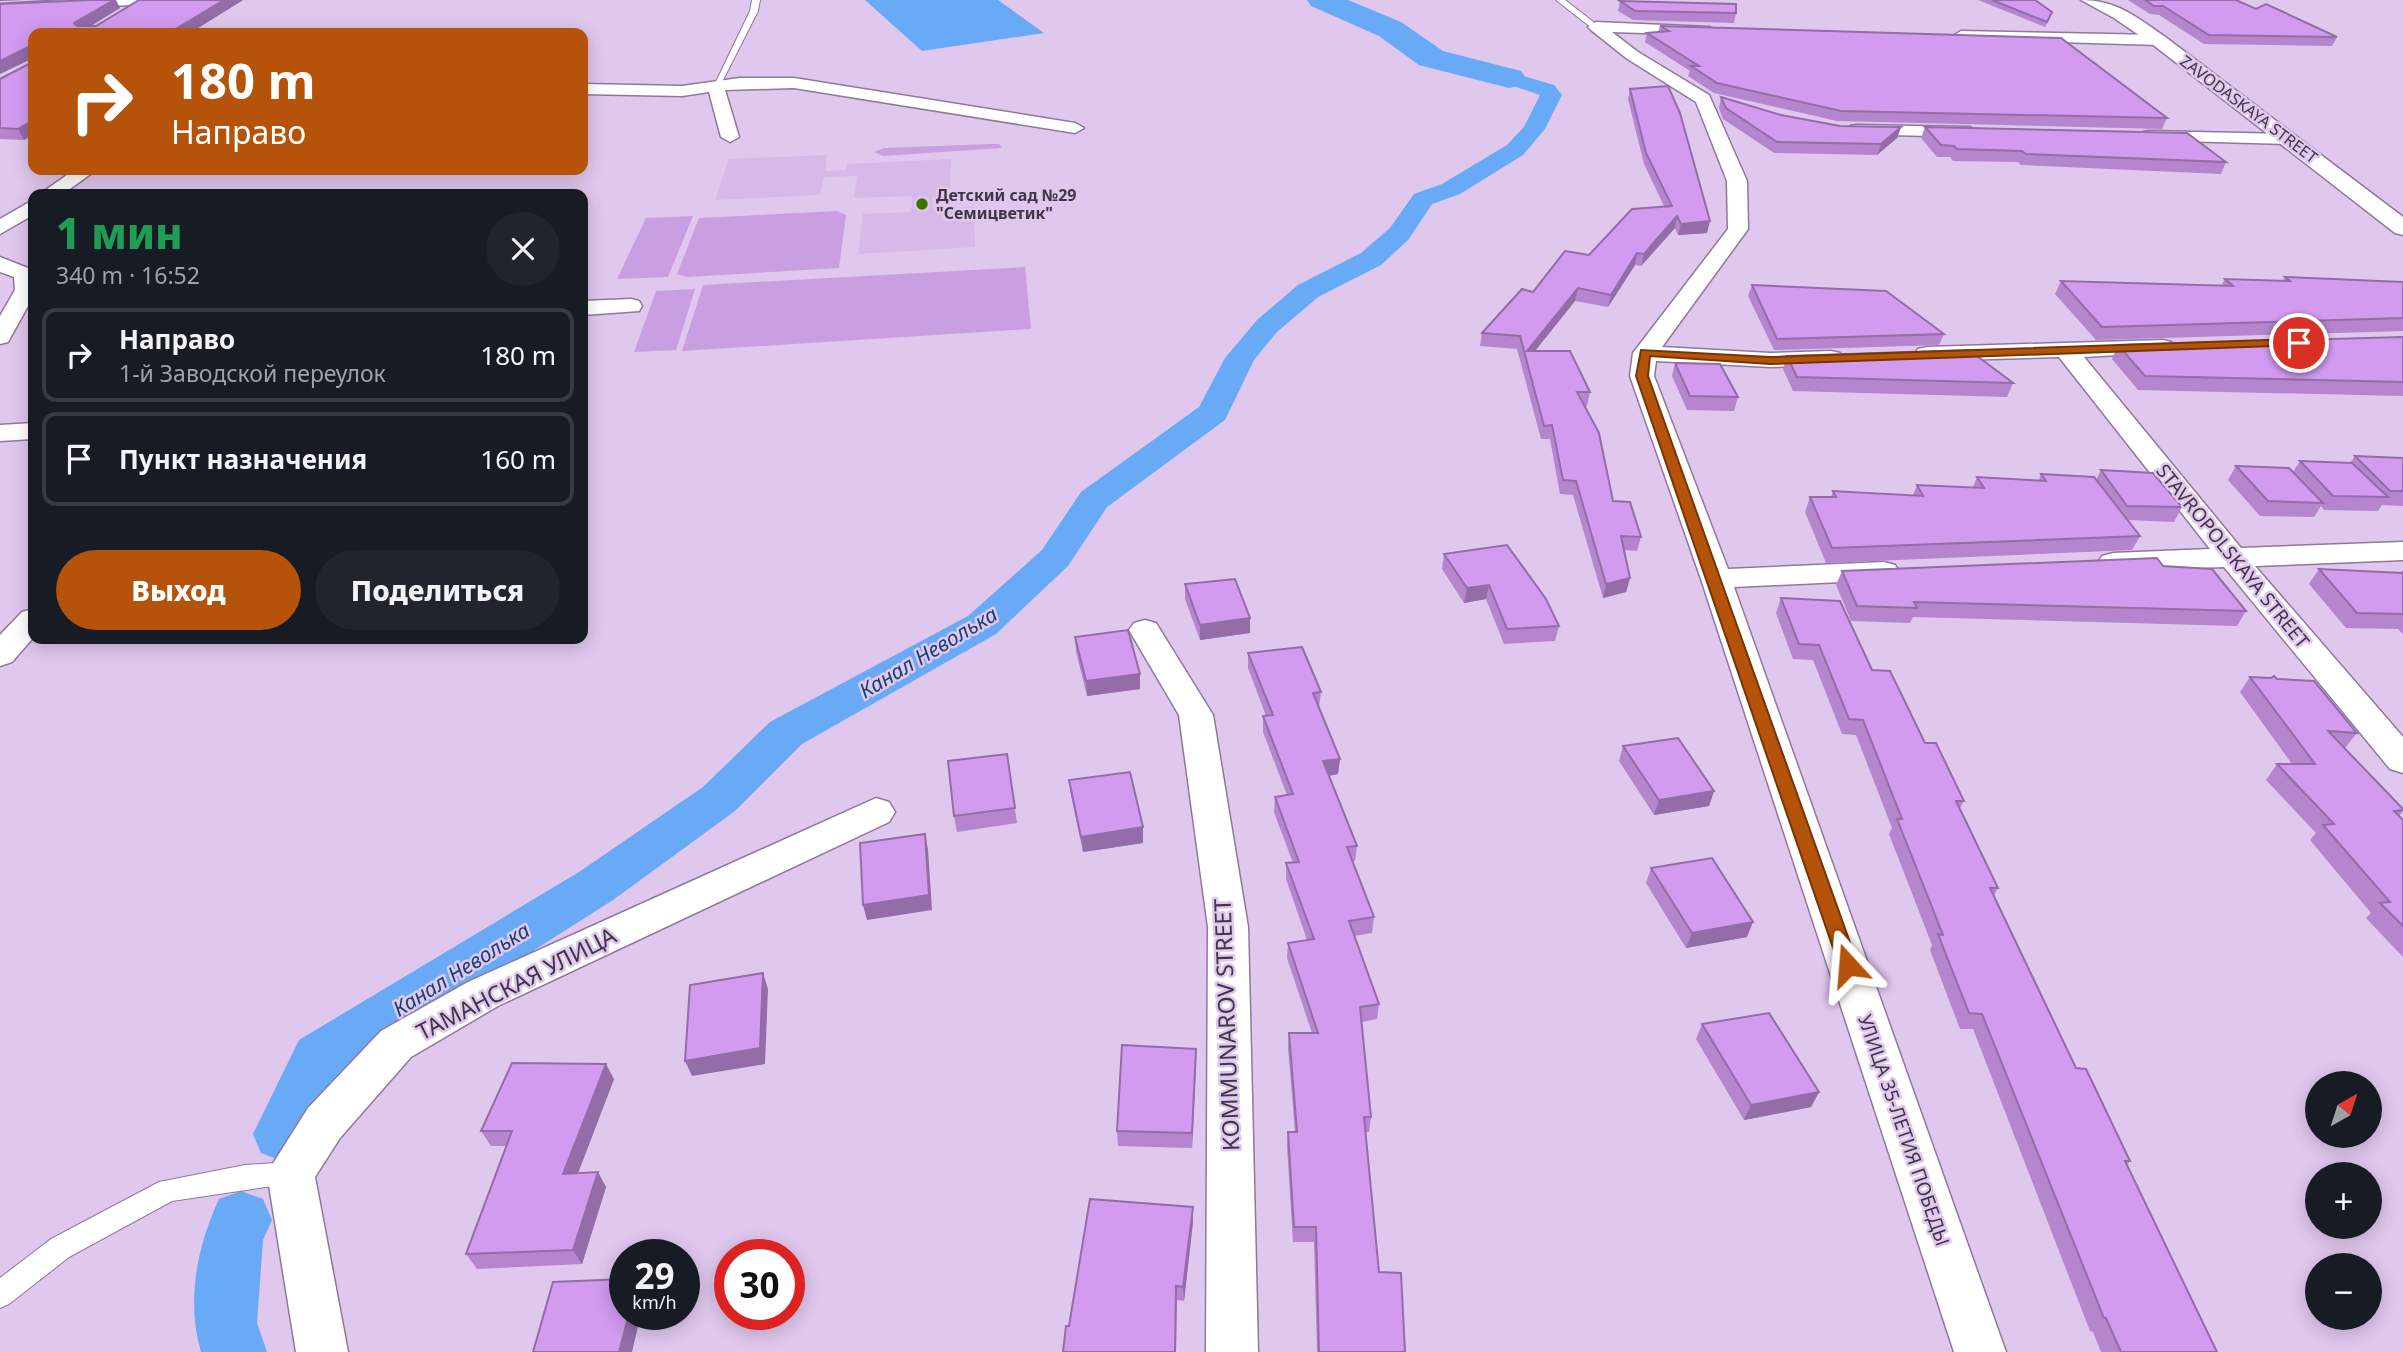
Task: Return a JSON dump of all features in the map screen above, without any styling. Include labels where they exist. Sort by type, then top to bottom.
[{"type":"main road","name":"ZAVODASKAYA STREET","points":[[2088,0],[2120,14],[2158,40],[2403,228]]},
{"type":"street","points":[[0,8],[149,0]]},
{"type":"street","points":[[114,20],[149,0]]},
{"type":"street","points":[[1596,27],[1717,30]]},
{"type":"street","points":[[1596,27],[1632,55],[1703,99],[1728,103]]},
{"type":"street","points":[[1950,35],[2158,40]]},
{"type":"street","points":[[588,89],[682,91],[716,86],[794,83],[1075,128]]},
{"type":"street","points":[[716,86],[730,137]]},
{"type":"street","points":[[1645,353],[1738,229],[1737,181],[1703,99]]},
{"type":"street","points":[[1836,129],[1987,133]]},
{"type":"street","points":[[2125,136],[2289,139]]},
{"type":"street","points":[[58,189],[78,175]]},
{"type":"street","points":[[0,228],[28,209]]},
{"type":"street","points":[[0,264],[25,274],[26,290],[3,329]]},
{"type":"street","points":[[588,308],[631,306]]},
{"type":"street","points":[[1904,355],[2187,346]]},
{"type":"street","name":"STAVROPOLSKAYA STREET","points":[[2065,349],[2232,556],[2403,760]]},
{"type":"street","points":[[1645,353],[1770,360],[1851,357]]},
{"type":"street","name":"УЛИЦА 35-ЛЕТИЯ ПОБЕДЫ","points":[[1645,353],[1642,376],[1716,579],[1980,1352]]},
{"type":"street","points":[[0,433],[28,431]]},
{"type":"street","points":[[2078,563],[2403,551]]},
{"type":"street","points":[[1716,579],[1911,570]]},
{"type":"street","points":[[0,655],[28,624]]},
{"type":"street","name":"KOMMUNAROV STREET","points":[[1145,631],[1196,715],[1228,927],[1232,1352]]},
{"type":"street","name":"ТАМАНСКАЯ УЛИЦА","points":[[291,1173],[324,1123],[396,1044],[483,994],[876,812]]},
{"type":"street","points":[[291,1173],[322,1352]]},
{"type":"lane","points":[[716,86],[754,10],[756,0]]},
{"type":"lane","points":[[1560,0],[1596,27]]},
{"type":"lane","points":[[0,1295],[60,1248],[168,1190],[245,1177],[291,1173]]},
{"type":"shaded area","points":[[999,144],[1002,148],[883,156],[874,152],[884,148]]},
{"type":"shaded area","name":"Детский сад №29 \"Семицветик\"","points":[[827,155],[825,171],[846,170],[847,164],[951,159],[950,196],[932,197],[932,209],[974,207],[975,247],[858,254],[863,214],[911,212],[913,196],[854,198],[857,176],[824,177],[820,195],[715,200],[729,159]]},
{"type":"shaded area","points":[[837,211],[846,215],[839,268],[687,277],[677,274],[699,218]]},
{"type":"shaded area","points":[[693,216],[668,277],[617,279],[646,218]]},
{"type":"shaded area","points":[[1025,267],[1031,329],[682,351],[703,285]]},
{"type":"shaded area","points":[[695,289],[676,350],[634,352],[656,291]]},
{"type":"water","points":[[865,0],[998,0],[1044,33],[922,51]]},
{"type":"building","points":[[114,0],[74,23],[77,26],[96,26],[139,0],[224,0],[177,28],[28,28],[28,47],[0,61],[0,4]]},
{"type":"building","points":[[1992,0],[2035,0],[2052,12],[2047,22]]},
{"type":"building","points":[[2145,0],[2236,0],[2256,9],[2266,4],[2337,37],[2209,35],[2163,6],[2154,6]]},
{"type":"building","points":[[1620,1],[1736,4],[1736,13],[1635,11]]},
{"type":"building","points":[[1660,26],[2061,38],[2167,118],[1841,111],[1717,83],[1691,66],[1699,66],[1647,33],[1669,31]]},
{"type":"building","points":[[28,65],[28,124],[18,129],[0,128],[0,79]]},
{"type":"building","points":[[1668,86],[1680,113],[1710,221],[1681,224],[1677,216],[1644,254],[1637,253],[1611,295],[1578,288],[1527,351],[1570,351],[1590,392],[1577,392],[1599,433],[1613,501],[1630,502],[1641,537],[1621,536],[1630,578],[1606,584],[1576,481],[1563,480],[1552,425],[1544,426],[1520,336],[1482,333],[1522,289],[1533,292],[1565,251],[1589,255],[1632,209],[1672,206],[1646,153],[1630,89]]},
{"type":"building","points":[[1721,97],[1781,115],[1840,126],[1901,127],[1881,144],[1777,142],[1726,108]]},
{"type":"building","points":[[1925,127],[2187,133],[2226,162],[1957,149],[1954,146],[1941,145]]},
{"type":"building","points":[[2285,277],[2403,282],[2403,318],[2102,327],[2061,281],[2233,286],[2225,279],[2290,281]]},
{"type":"building","points":[[1752,285],[1886,291],[1944,334],[1777,339]]},
{"type":"building","points":[[2403,337],[2403,382],[2145,376],[2118,345]]},
{"type":"building","points":[[1969,350],[2013,383],[1797,377],[1787,356]]},
{"type":"building","points":[[1675,363],[1720,364],[1738,397],[1690,396]]},
{"type":"building","points":[[2355,456],[2403,458],[2403,491],[2390,491]]},
{"type":"building","points":[[2300,461],[2352,463],[2388,497],[2333,496]]},
{"type":"building","points":[[2236,466],[2289,468],[2323,503],[2268,501]]},
{"type":"building","points":[[2101,470],[2153,473],[2182,507],[2127,506]]},
{"type":"building","points":[[2041,474],[2094,477],[2140,536],[1832,548],[1810,497],[1836,497],[1833,491],[1923,496],[1917,485],[1984,488],[1977,477],[2046,481]]},
{"type":"building","points":[[1507,545],[1546,599],[1559,626],[1507,629],[1489,585],[1467,588],[1444,554]]},
{"type":"building","points":[[2157,558],[2163,566],[2212,569],[2246,611],[1914,602],[1917,608],[1857,606],[1842,571]]},
{"type":"building","points":[[2319,569],[2403,573],[2403,614],[2357,613]]},
{"type":"building","points":[[1235,579],[1250,618],[1200,625],[1185,584]]},
{"type":"building","points":[[1781,598],[1840,601],[1872,670],[1890,671],[1925,743],[1936,743],[1964,801],[1956,801],[1998,888],[1990,888],[2076,1068],[2086,1069],[2130,1161],[2125,1161],[2217,1352],[2121,1352],[2104,1318],[1982,1014],[1969,1013],[1938,934],[1943,935],[1897,819],[1902,819],[1863,720],[1849,719],[1819,645],[1799,644]]},
{"type":"building","points":[[1128,630],[1140,674],[1086,681],[1075,637]]},
{"type":"building","points":[[1302,647],[1321,692],[1313,693],[1340,759],[1323,761],[1357,846],[1347,847],[1374,917],[1349,921],[1379,1004],[1360,1007],[1371,1117],[1364,1117],[1379,1272],[1401,1273],[1405,1352],[1319,1352],[1316,1227],[1294,1227],[1288,1132],[1297,1132],[1289,1033],[1318,1033],[1288,943],[1314,939],[1286,863],[1299,862],[1275,797],[1293,794],[1263,716],[1273,715],[1248,653]]},
{"type":"building","points":[[2274,676],[2277,679],[2314,681],[2357,733],[2328,731],[2403,809],[2394,811],[2403,820],[2403,926],[2380,903],[2390,902],[2323,825],[2334,824],[2277,764],[2315,764],[2250,677]]},
{"type":"building","points":[[1678,738],[1714,791],[1659,800],[1623,746]]},
{"type":"building","points":[[1007,754],[1015,808],[954,816],[948,761]]},
{"type":"building","points":[[1130,772],[1143,827],[1081,837],[1069,780]]},
{"type":"building","points":[[925,834],[929,895],[863,905],[860,843]]},
{"type":"building","points":[[1712,858],[1753,922],[1692,933],[1651,868]]},
{"type":"building","points":[[763,973],[760,1048],[685,1061],[690,985]]},
{"type":"building","points":[[1769,1013],[1819,1092],[1751,1105],[1702,1024]]},
{"type":"building","points":[[1122,1045],[1196,1049],[1192,1133],[1117,1131]]},
{"type":"building","points":[[512,1063],[606,1064],[563,1174],[598,1172],[573,1250],[466,1254],[512,1131],[481,1131]]},
{"type":"building","points":[[1090,1199],[1193,1207],[1183,1287],[1176,1286],[1175,1352],[1063,1352]]},
{"type":"building","points":[[609,1280],[609,1330],[625,1330],[619,1352],[533,1352],[553,1282]]},
{"type":"waterway","points":[[1322,0],[1390,29],[1431,58],[1509,78]]},
{"type":"waterway","name":"Канал Неволька","points":[[282,1134],[319,1057],[596,886],[719,799],[786,733],[982,625],[1030,584],[1055,558],[1094,500],[1213,413],[1240,358],[1267,326],[1308,291],[1371,259],[1399,234],[1423,199],[1451,189],[1515,150],[1534,129],[1551,95],[1547,89],[1509,78]]},
{"type":"waterway","name":"Канал Неволька","points":[[234,1352],[225,1323],[232,1240],[241,1220]]},
{"type":"place","name":"Детский сад №29 \"Семицветик\"","points":[[922,204]]},
{"type":"route","points":[[1848,965],[1716,579],[1642,376],[1645,353],[1770,360],[2299,343]]}]
